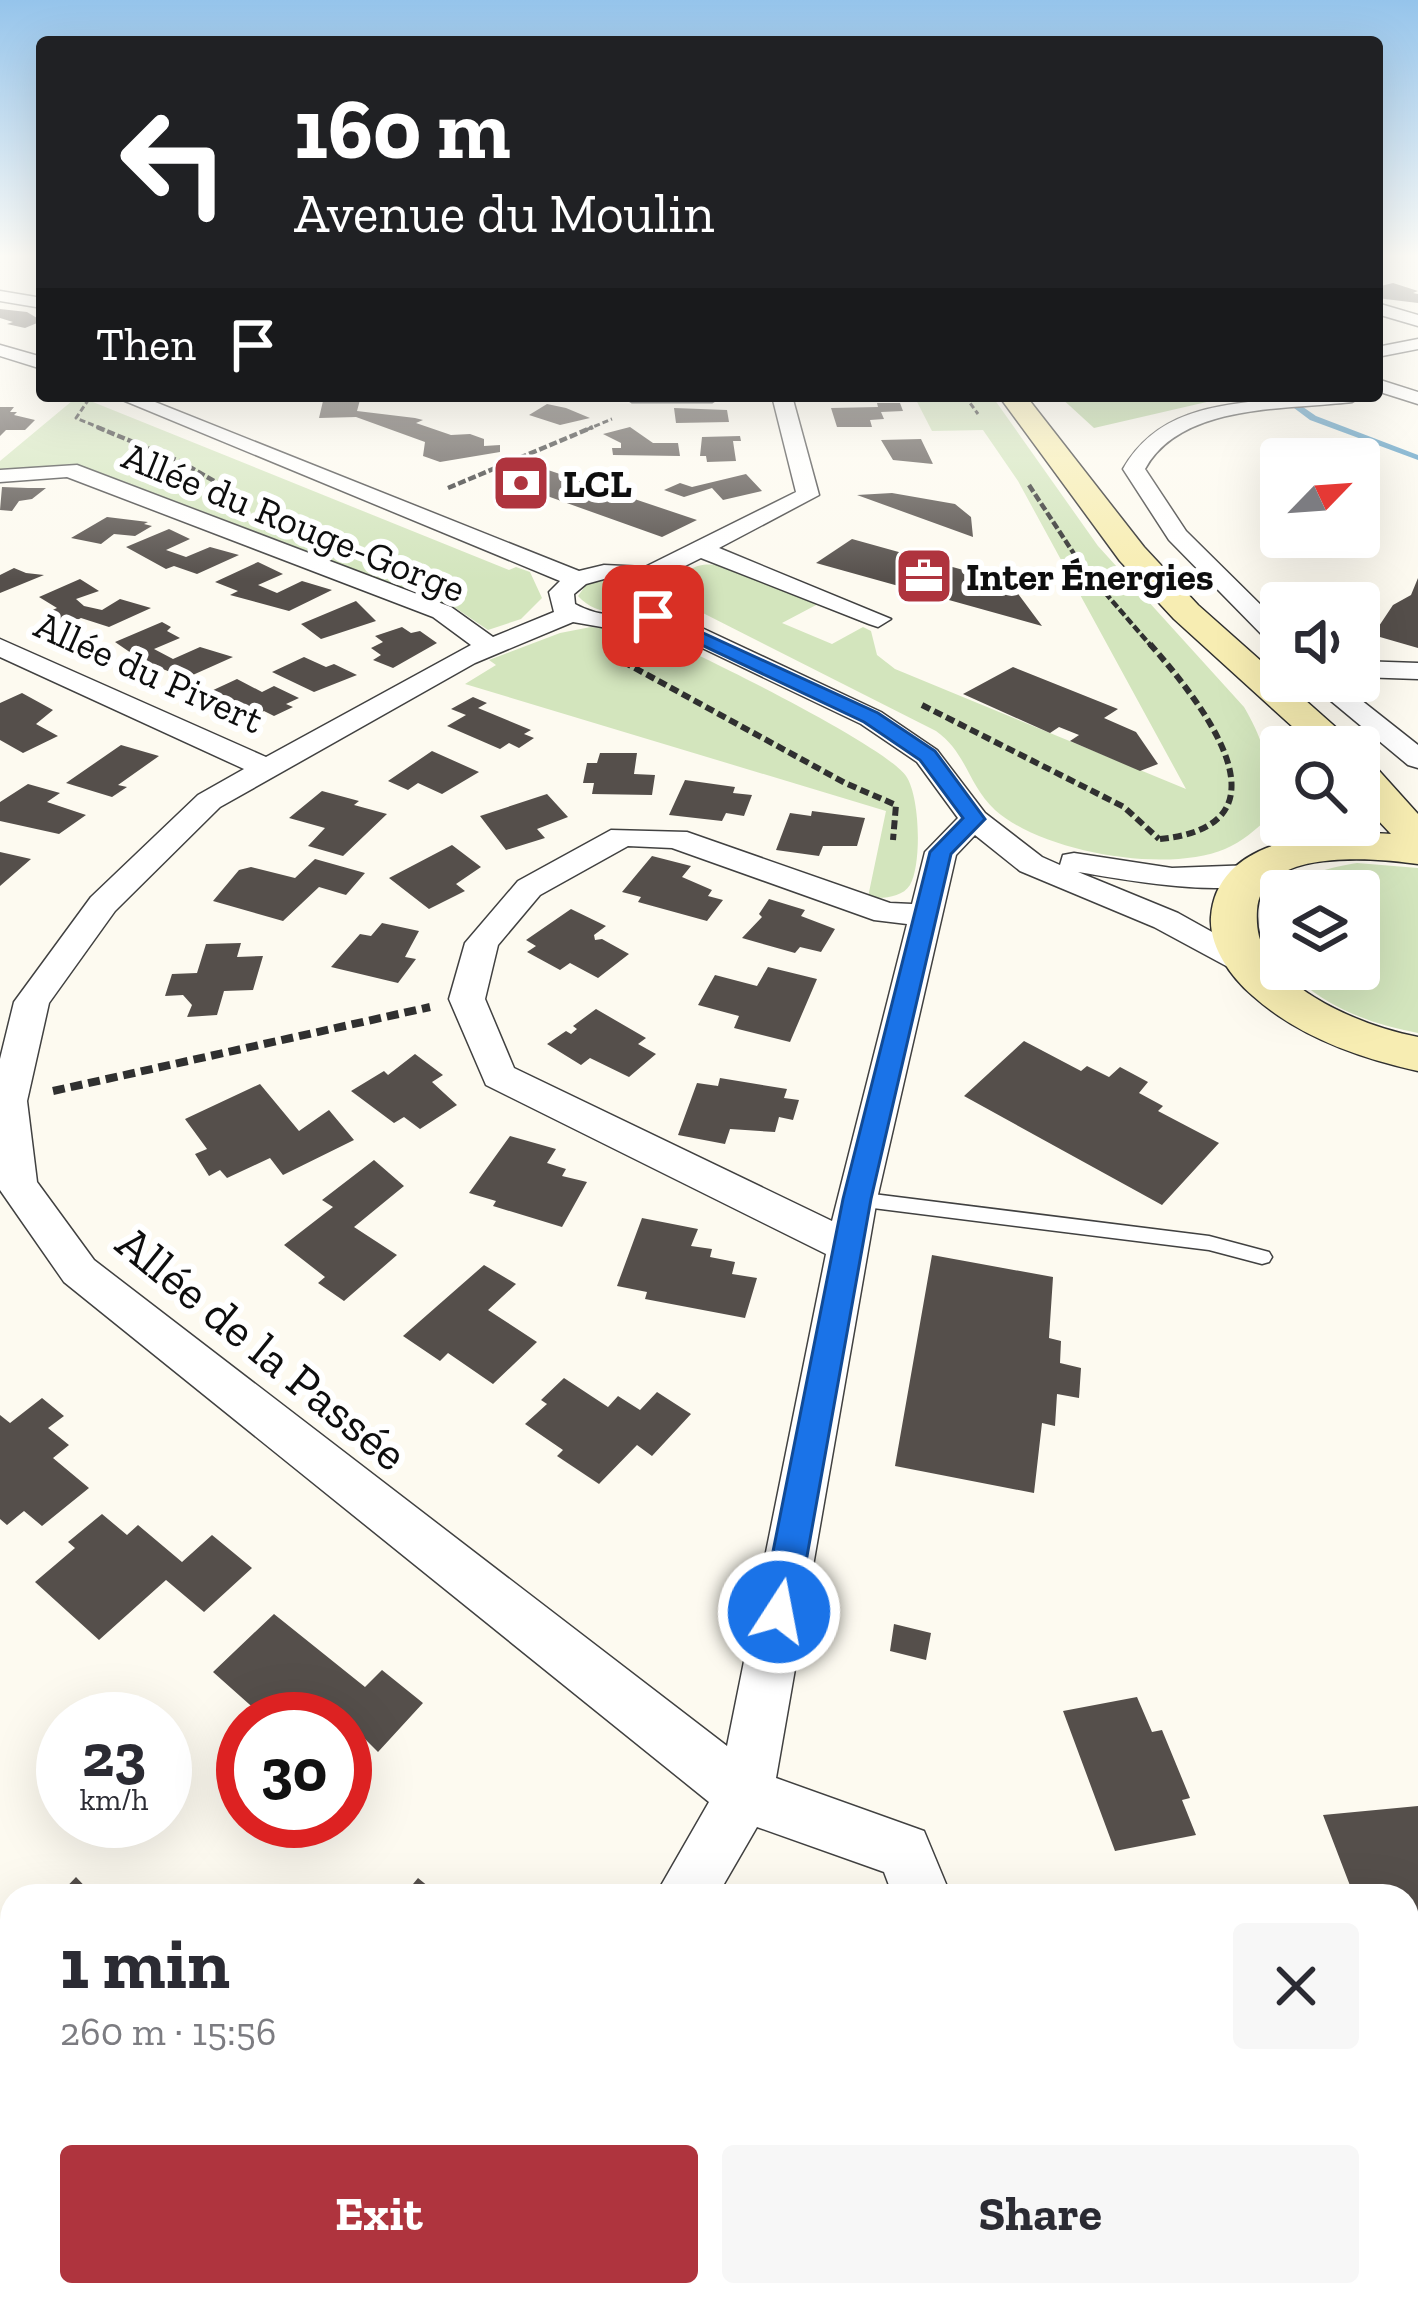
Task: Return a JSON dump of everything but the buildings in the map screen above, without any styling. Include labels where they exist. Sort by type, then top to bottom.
[{"type":"main road","points":[[1017,402],[1132,554],[1314,726]]},
{"type":"main road","points":[[1248,668],[1277,726]]},
{"type":"main road","points":[[1380,799],[1418,835]]},
{"type":"main road","points":[[1293,846],[1253,875],[1235,902],[1235,935],[1254,970],[1291,1004],[1343,1032],[1418,1094]]},
{"type":"main road","points":[[1358,846],[1418,851]]},
{"type":"main road","points":[[1343,1032],[1418,1054]]},
{"type":"street","points":[[1383,389],[1418,398]]},
{"type":"street","points":[[142,402],[574,596],[602,622],[653,616],[672,602],[673,594],[648,575]]},
{"type":"street","points":[[574,596],[604,572],[648,575],[808,495],[784,402]]},
{"type":"street","points":[[1260,618],[1165,520],[1140,487],[1134,470],[1148,444],[1178,424],[1200,415],[1299,402]]},
{"type":"street","points":[[0,476],[68,470]]},
{"type":"street","name":"Allée du Rouge-Gorge","points":[[68,470],[442,612],[490,647]]},
{"type":"street","points":[[702,550],[878,619]]},
{"type":"street","name":"Allée de la Passée","points":[[574,596],[208,801],[103,904],[32,1002],[8,1100],[17,1185],[79,1271],[745,1795],[904,1851],[917,1884]]},
{"type":"street","points":[[653,616],[871,718],[928,756],[974,819],[1031,864],[1166,920],[1254,970]]},
{"type":"street","name":"Allée du Pivert","points":[[0,647],[265,767]]},
{"type":"street","points":[[0,675],[32,662]]},
{"type":"street","points":[[1380,670],[1418,671]]},
{"type":"street","points":[[1346,702],[1418,759]]},
{"type":"street","points":[[974,819],[1063,860],[1125,873],[1172,878],[1253,875]]},
{"type":"street","points":[[691,1884],[745,1795],[857,1199],[941,852],[974,819]]},
{"type":"street","points":[[848,1247],[499,1076],[467,998],[482,943],[529,887],[622,836],[676,839],[886,913],[926,915]]},
{"type":"lane","points":[[857,1199],[1209,1243],[1262,1257]]},
{"type":"path","points":[[87,402],[76,418],[181,462],[260,508]]},
{"type":"path","points":[[448,488],[653,402]]},
{"type":"path","points":[[969,402],[989,429]]},
{"type":"path","points":[[68,470],[98,427]]},
{"type":"path","points":[[1025,478],[1089,577],[1197,700],[1224,740],[1233,784],[1224,818],[1202,834],[1159,839]]},
{"type":"path","points":[[603,650],[844,783],[896,805],[893,840]]},
{"type":"path","points":[[913,700],[1010,753],[1124,806],[1166,852]]},
{"type":"path","points":[[8,1100],[467,998]]},
{"type":"green space","points":[[71,402],[93,402],[509,570],[516,567],[530,572],[542,598],[521,619],[488,630],[454,607],[93,470],[0,469],[0,461]]},
{"type":"green space","points":[[917,402],[996,402],[1098,546],[1244,707],[1260,740],[1260,826],[1237,843],[1200,856],[1139,859],[1105,855],[1042,837],[995,810],[954,749],[936,731],[695,609],[686,591],[690,570],[717,565],[753,575],[818,604],[782,623],[832,644],[863,627],[871,631],[877,655],[895,669],[1186,789],[1018,481],[983,430],[932,431]]},
{"type":"green space","points":[[1066,402],[1207,402],[1094,428]]},
{"type":"green space","points":[[608,578],[643,582],[655,596],[638,608],[617,612],[595,608],[578,596],[586,585]]},
{"type":"green space","points":[[591,627],[641,632],[677,645],[789,701],[891,762],[911,786],[917,814],[918,847],[910,885],[897,895],[868,897],[886,811],[465,684],[496,665],[489,660],[560,633]]},
{"type":"green space","points":[[1357,863],[1418,868],[1418,1033],[1347,1011],[1311,990],[1380,990],[1380,870],[1326,870]]},
{"type":"waterway","points":[[1290,402],[1313,418],[1418,458]]},
{"type":"place","name":"LCL","points":[[521,483]]},
{"type":"place","name":"Inter Énergies","points":[[924,576]]},
{"type":"route","points":[[653,616],[871,718],[928,756],[974,819],[941,852],[857,1199],[779,1612]]}]
